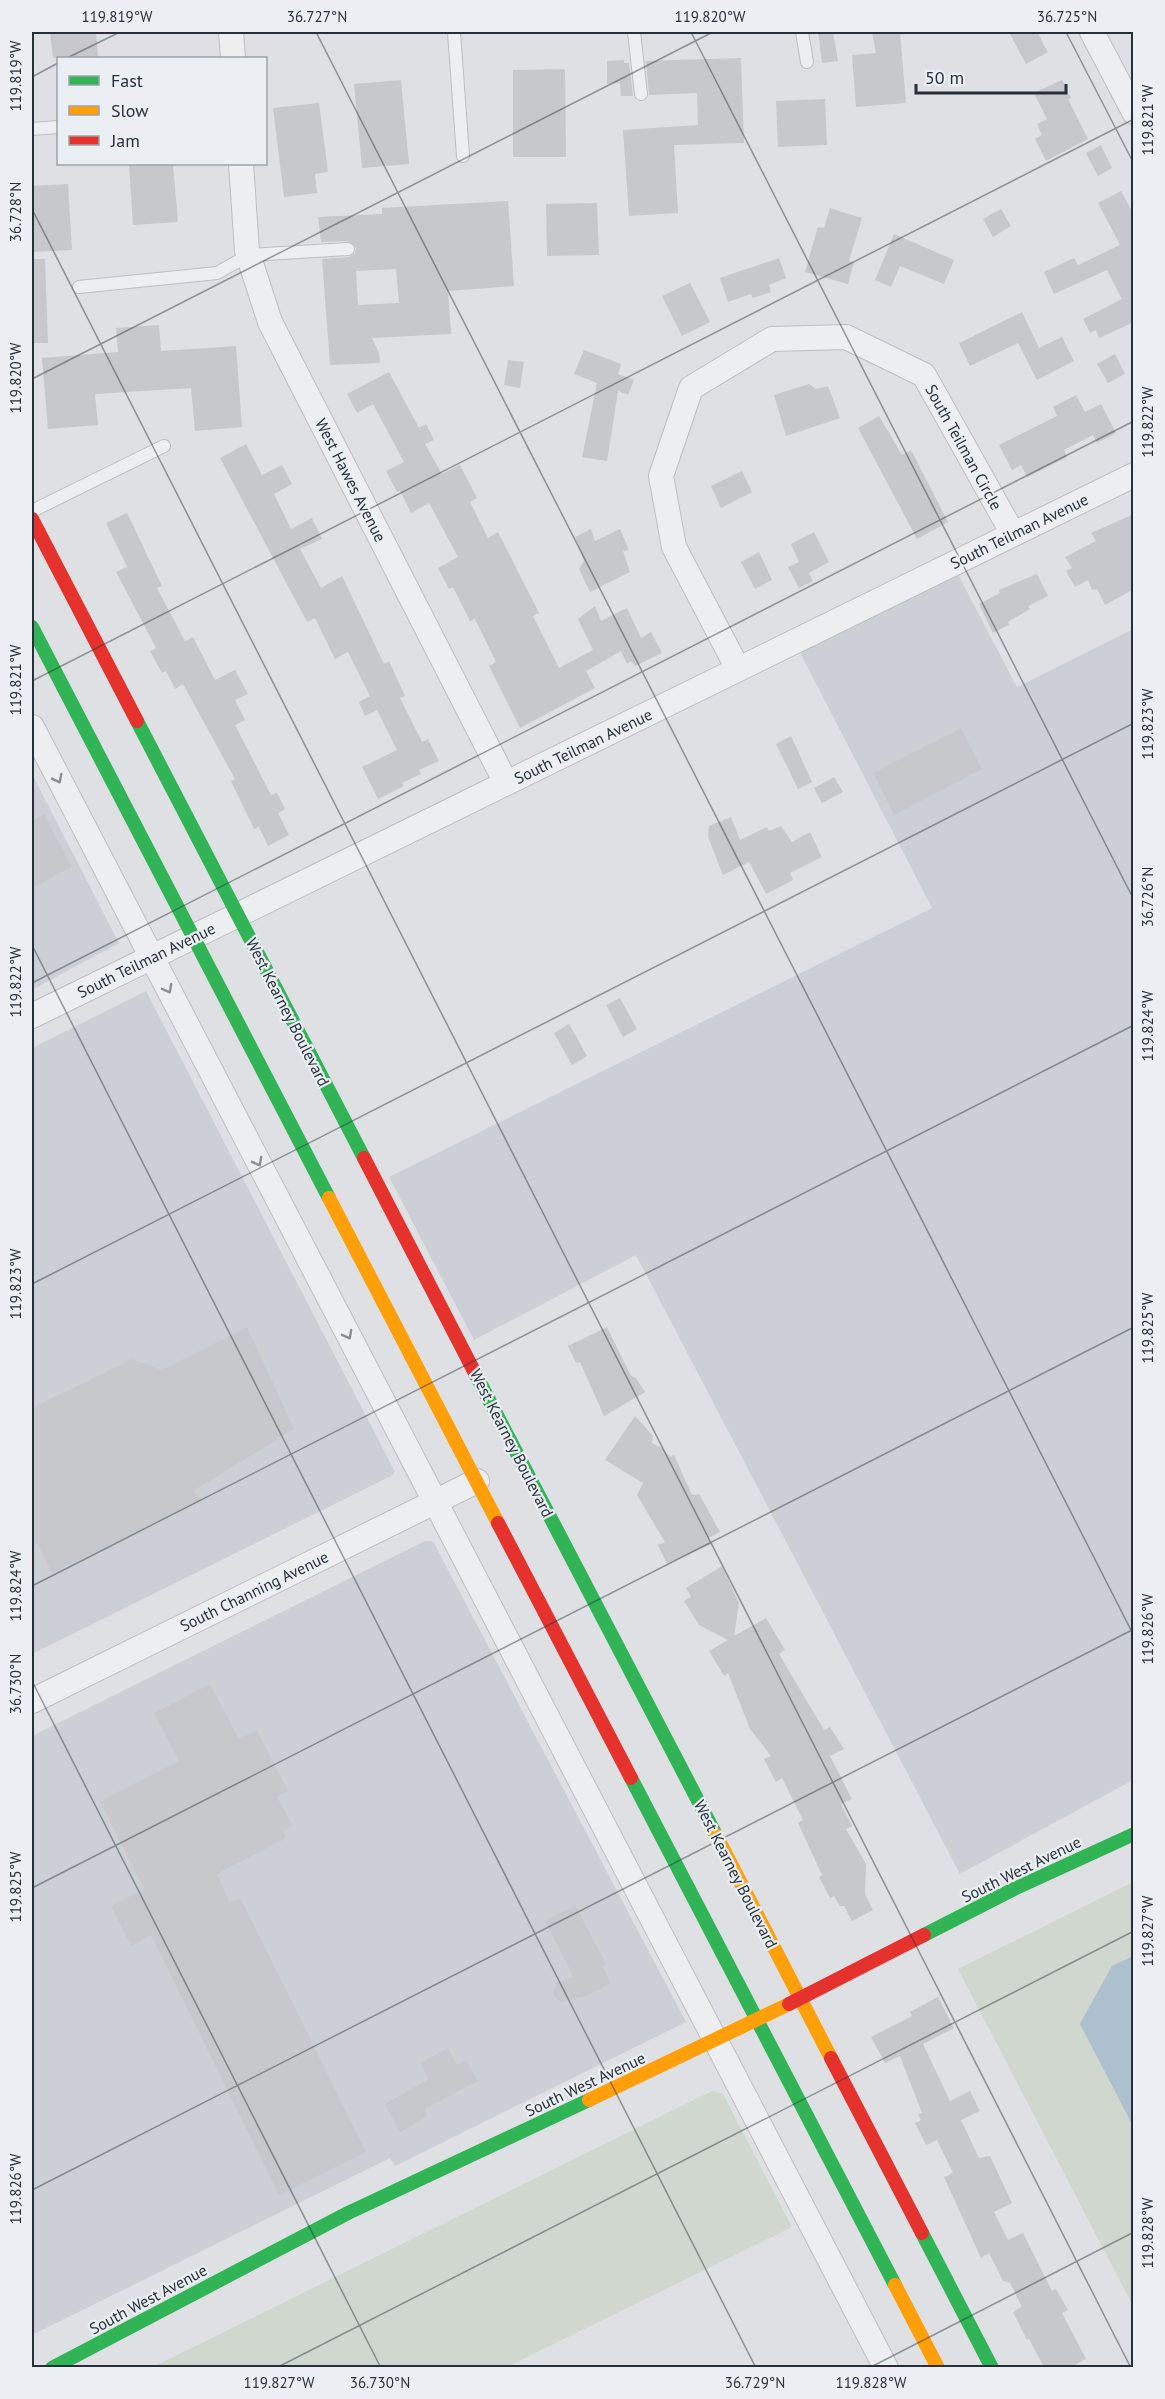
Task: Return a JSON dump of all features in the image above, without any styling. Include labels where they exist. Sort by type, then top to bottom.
[{"type":"street","points":[[232,32],[233,57]]},
{"type":"street","points":[[1092,32],[1134,112]]},
{"type":"street","name":"West Hawes Avenue","points":[[241,165],[249,255],[270,322],[506,783]]},
{"type":"street","name":"South Teilman Circle","points":[[738,669],[674,547],[661,476],[691,388],[772,339],[846,338],[924,375],[1013,534]]},
{"type":"street","name":"South Teilman Avenue","points":[[32,1016],[1134,475]]},
{"type":"street","name":"West Kearney Boulevard","points":[[32,519],[992,2367]]},
{"type":"street","points":[[32,627],[938,2367]]},
{"type":"street","points":[[32,727],[886,2367]]},
{"type":"street","name":"South Channing Avenue","points":[[32,1701],[477,1481]]},
{"type":"street","name":"South West Avenue","points":[[52,2367],[348,2213],[715,2041],[799,1996],[1014,1889],[1134,1834]]},
{"type":"lane","points":[[454,32],[464,156]]},
{"type":"lane","points":[[634,32],[640,94]]},
{"type":"lane","points":[[802,32],[807,62]]},
{"type":"lane","points":[[32,129],[57,127]]},
{"type":"lane","points":[[79,287],[218,273],[249,255],[348,249]]},
{"type":"lane","points":[[32,511],[164,447]]},
{"type":"shaded area","points":[[951,561],[1017,687],[1133,629],[1133,1780],[960,1874],[636,1255],[474,1340],[389,1177],[932,908],[793,639]]},
{"type":"shaded area","points":[[32,774],[119,943],[32,990]]},
{"type":"shaded area","points":[[146,991],[395,1472],[32,1654],[32,1048]]},
{"type":"shaded area","points":[[425,1541],[432,1541],[435,1545],[686,2022],[395,2166],[390,2158],[32,2335],[32,1736]]},
{"type":"shaded area","points":[[1133,1882],[1133,2306],[958,1969]]},
{"type":"shaded area","points":[[712,2091],[723,2094],[792,2227],[507,2367],[153,2367]]},
{"type":"water","points":[[1133,1956],[1133,2126],[1080,2024],[1112,1966]]},
{"type":"building","points":[[50,32],[96,32],[98,57],[53,58]]},
{"type":"building","points":[[818,32],[833,32],[838,61],[822,63]]},
{"type":"building","points":[[872,32],[900,32],[906,103],[856,107],[852,55],[876,53]]},
{"type":"building","points":[[1009,32],[1037,32],[1048,52],[1026,64]]},
{"type":"building","points":[[741,58],[744,143],[674,145],[678,213],[629,216],[623,130],[698,125],[697,93],[649,95],[646,61]]},
{"type":"building","points":[[624,60],[624,63],[629,63],[633,96],[621,96],[620,83],[607,84],[607,61]]},
{"type":"building","points":[[565,69],[566,157],[513,157],[513,70]]},
{"type":"building","points":[[401,80],[409,164],[362,168],[354,84]]},
{"type":"building","points":[[1062,80],[1071,98],[1068,99],[1088,139],[1046,161],[1035,139],[1042,135],[1037,124],[1047,119],[1034,93]]},
{"type":"building","points":[[825,99],[827,145],[778,147],[776,101]]},
{"type":"building","points":[[319,103],[328,172],[315,174],[317,193],[284,197],[273,108]]},
{"type":"building","points":[[1101,145],[1112,168],[1098,176],[1086,153]]},
{"type":"building","points":[[129,165],[173,165],[178,222],[133,225]]},
{"type":"building","points":[[68,184],[72,250],[32,252],[32,186]]},
{"type":"building","points":[[1121,191],[1134,215],[1134,322],[1099,338],[1096,330],[1090,333],[1083,319],[1122,299],[1107,270],[1054,294],[1044,272],[1074,258],[1078,265],[1120,245],[1098,203]]},
{"type":"building","points":[[508,201],[514,286],[448,291],[451,334],[372,338],[379,353],[380,363],[330,365],[322,259],[349,257],[355,253],[356,248],[348,241],[321,242],[318,217],[382,214],[382,208]],"holes":[[[396,269],[399,303],[358,305],[356,271]]]},
{"type":"building","points":[[597,203],[599,255],[547,256],[546,204]]},
{"type":"building","points":[[830,208],[862,218],[849,261],[854,262],[848,284],[805,272],[818,227],[824,228]]},
{"type":"building","points":[[1001,209],[1011,226],[993,237],[983,219]]},
{"type":"building","points":[[894,234],[954,260],[944,284],[900,266],[891,287],[875,280]]},
{"type":"building","points":[[779,258],[786,278],[769,285],[771,292],[753,298],[751,294],[728,302],[720,278]]},
{"type":"building","points":[[32,259],[45,259],[48,343],[32,343]]},
{"type":"building","points":[[690,283],[710,322],[682,336],[662,296]]},
{"type":"building","points":[[1022,312],[1039,348],[1062,337],[1074,361],[1037,380],[1018,343],[970,366],[959,343]]},
{"type":"building","points":[[159,325],[161,351],[236,346],[242,427],[195,431],[191,388],[95,394],[98,425],[48,429],[42,358],[118,352],[116,328]]},
{"type":"building","points":[[584,350],[621,364],[618,374],[634,380],[628,395],[618,391],[607,461],[582,457],[597,383],[574,374]]},
{"type":"building","points":[[1115,354],[1125,374],[1108,383],[1097,364]]},
{"type":"building","points":[[508,360],[524,362],[520,388],[504,385]]},
{"type":"building","points":[[389,372],[419,428],[426,424],[434,440],[425,444],[442,474],[460,465],[477,498],[470,502],[488,538],[498,532],[539,613],[533,616],[559,668],[593,650],[578,619],[595,606],[601,621],[627,608],[641,638],[651,632],[662,653],[635,666],[631,661],[627,664],[621,651],[586,671],[595,688],[520,728],[489,666],[496,662],[475,619],[470,621],[453,587],[449,589],[438,568],[458,557],[429,503],[411,513],[400,491],[397,492],[386,471],[404,462],[373,404],[357,413],[347,394]]},
{"type":"building","points":[[809,384],[816,389],[828,386],[840,418],[786,436],[774,395]]},
{"type":"building","points":[[1076,395],[1085,412],[1101,404],[1116,433],[1097,443],[1093,435],[1064,450],[1067,457],[1027,477],[1021,465],[1012,470],[999,445],[1057,416],[1053,407]]},
{"type":"building","points":[[879,416],[902,455],[911,450],[948,522],[917,539],[858,428]]},
{"type":"building","points":[[246,444],[262,475],[282,465],[292,484],[274,494],[291,529],[312,518],[322,539],[300,549],[321,588],[342,576],[384,664],[389,661],[405,696],[400,698],[422,742],[428,739],[439,761],[419,770],[421,774],[402,783],[404,786],[378,799],[362,767],[397,750],[377,710],[365,716],[359,702],[370,696],[348,652],[335,659],[315,618],[307,622],[220,458]]},
{"type":"building","points":[[742,471],[752,492],[721,508],[711,486]]},
{"type":"building","points":[[127,513],[162,586],[157,588],[185,641],[193,637],[215,680],[235,670],[248,694],[235,700],[245,720],[235,725],[271,795],[277,793],[285,809],[278,813],[289,835],[268,846],[259,827],[254,829],[231,781],[235,779],[183,684],[175,689],[166,671],[162,673],[150,651],[156,648],[116,572],[127,567],[106,523]]},
{"type":"building","points":[[1134,514],[1134,589],[1105,605],[1097,589],[1092,590],[1088,580],[1075,587],[1066,571],[1072,568],[1065,557],[1096,541],[1091,533]]},
{"type":"building","points":[[591,529],[595,541],[620,529],[629,550],[623,551],[630,572],[590,592],[579,569],[584,561],[575,537]]},
{"type":"building","points":[[814,532],[829,562],[809,573],[813,581],[799,588],[788,567],[799,562],[791,544]]},
{"type":"building","points":[[759,552],[772,580],[755,589],[741,562]]},
{"type":"building","points":[[1037,574],[1048,596],[1028,606],[1030,609],[1008,622],[1009,625],[993,633],[979,604],[1000,593],[999,590]]},
{"type":"building","points":[[961,728],[982,769],[894,815],[873,773]]},
{"type":"building","points":[[791,736],[812,782],[798,789],[776,744]]},
{"type":"building","points":[[834,777],[843,792],[822,803],[814,788]]},
{"type":"building","points":[[44,814],[72,867],[32,888],[32,821]]},
{"type":"building","points":[[731,817],[740,840],[767,827],[769,831],[781,826],[792,842],[810,832],[822,857],[790,873],[793,880],[766,894],[749,862],[723,875],[708,837],[709,826]]},
{"type":"building","points":[[620,998],[637,1029],[623,1037],[606,1005]]},
{"type":"building","points":[[569,1024],[587,1056],[572,1065],[554,1033]]},
{"type":"building","points":[[247,1327],[294,1429],[193,1491],[202,1500],[52,1573],[37,1543],[32,1546],[32,1408],[132,1359],[162,1370]]},
{"type":"building","points":[[607,1327],[631,1376],[636,1378],[645,1392],[604,1416],[580,1362],[576,1363],[568,1346]]},
{"type":"building","points":[[635,1416],[653,1436],[652,1443],[662,1448],[670,1457],[674,1455],[692,1495],[699,1494],[720,1532],[708,1538],[712,1544],[667,1564],[658,1545],[665,1542],[637,1495],[643,1483],[605,1460]]},
{"type":"building","points":[[722,1566],[739,1603],[734,1636],[766,1618],[785,1650],[779,1654],[824,1730],[830,1727],[844,1749],[830,1756],[852,1799],[841,1804],[852,1826],[846,1829],[866,1864],[865,1894],[873,1910],[852,1921],[844,1906],[840,1906],[834,1896],[830,1898],[819,1877],[822,1875],[798,1823],[803,1820],[782,1778],[776,1782],[764,1759],[771,1756],[750,1729],[728,1673],[724,1676],[709,1651],[728,1640],[699,1625],[684,1601],[691,1597],[686,1588]]},
{"type":"building","points":[[210,1684],[239,1739],[257,1730],[288,1791],[277,1797],[293,1826],[283,1831],[286,1838],[217,1874],[229,1901],[241,1899],[366,2152],[279,2195],[151,1935],[131,1946],[111,1906],[144,1889],[100,1801],[179,1761],[154,1713]]},
{"type":"building","points":[[575,1905],[606,1964],[602,1966],[611,1983],[588,1995],[561,2002],[553,1995],[556,1983],[574,1977],[545,1921]]},
{"type":"building","points":[[938,1997],[954,2028],[923,2044],[950,2101],[970,2091],[980,2111],[961,2120],[979,2158],[990,2156],[1012,2203],[994,2212],[1008,2240],[1023,2233],[1052,2291],[1056,2289],[1068,2310],[1062,2313],[1086,2359],[1071,2367],[1044,2367],[1029,2339],[1027,2340],[1013,2312],[1022,2307],[1010,2283],[1003,2281],[989,2253],[981,2258],[944,2177],[953,2173],[937,2140],[926,2145],[915,2123],[921,2120],[918,2114],[922,2113],[900,2056],[885,2063],[871,2037],[912,2016],[910,2012]]},
{"type":"building","points":[[448,2048],[457,2065],[466,2060],[478,2081],[424,2109],[428,2116],[400,2132],[385,2104],[429,2079],[420,2063]]},
{"type":"traffic: fast","points":[[32,627],[329,1198]]},
{"type":"traffic: fast","points":[[137,721],[364,1158]]},
{"type":"traffic: fast","points":[[476,1375],[716,1835]]},
{"type":"traffic: fast","points":[[631,1778],[895,2285]]},
{"type":"traffic: fast","points":[[924,1935],[1014,1889],[1134,1834]]},
{"type":"traffic: fast","points":[[52,2368],[348,2213],[589,2100]]},
{"type":"traffic: fast","points":[[922,2233],[992,2368]]},
{"type":"traffic: slow","points":[[329,1198],[498,1523]]},
{"type":"traffic: slow","points":[[716,1835],[831,2058]]},
{"type":"traffic: slow","points":[[589,2100],[789,2004]]},
{"type":"traffic: slow","points":[[895,2285],[938,2368]]},
{"type":"traffic: jam","points":[[32,519],[137,721]]},
{"type":"traffic: jam","points":[[364,1158],[476,1375]]},
{"type":"traffic: jam","points":[[498,1523],[631,1778]]},
{"type":"traffic: jam","points":[[789,2004],[924,1935]]},
{"type":"traffic: jam","points":[[831,2058],[922,2233]]}]
